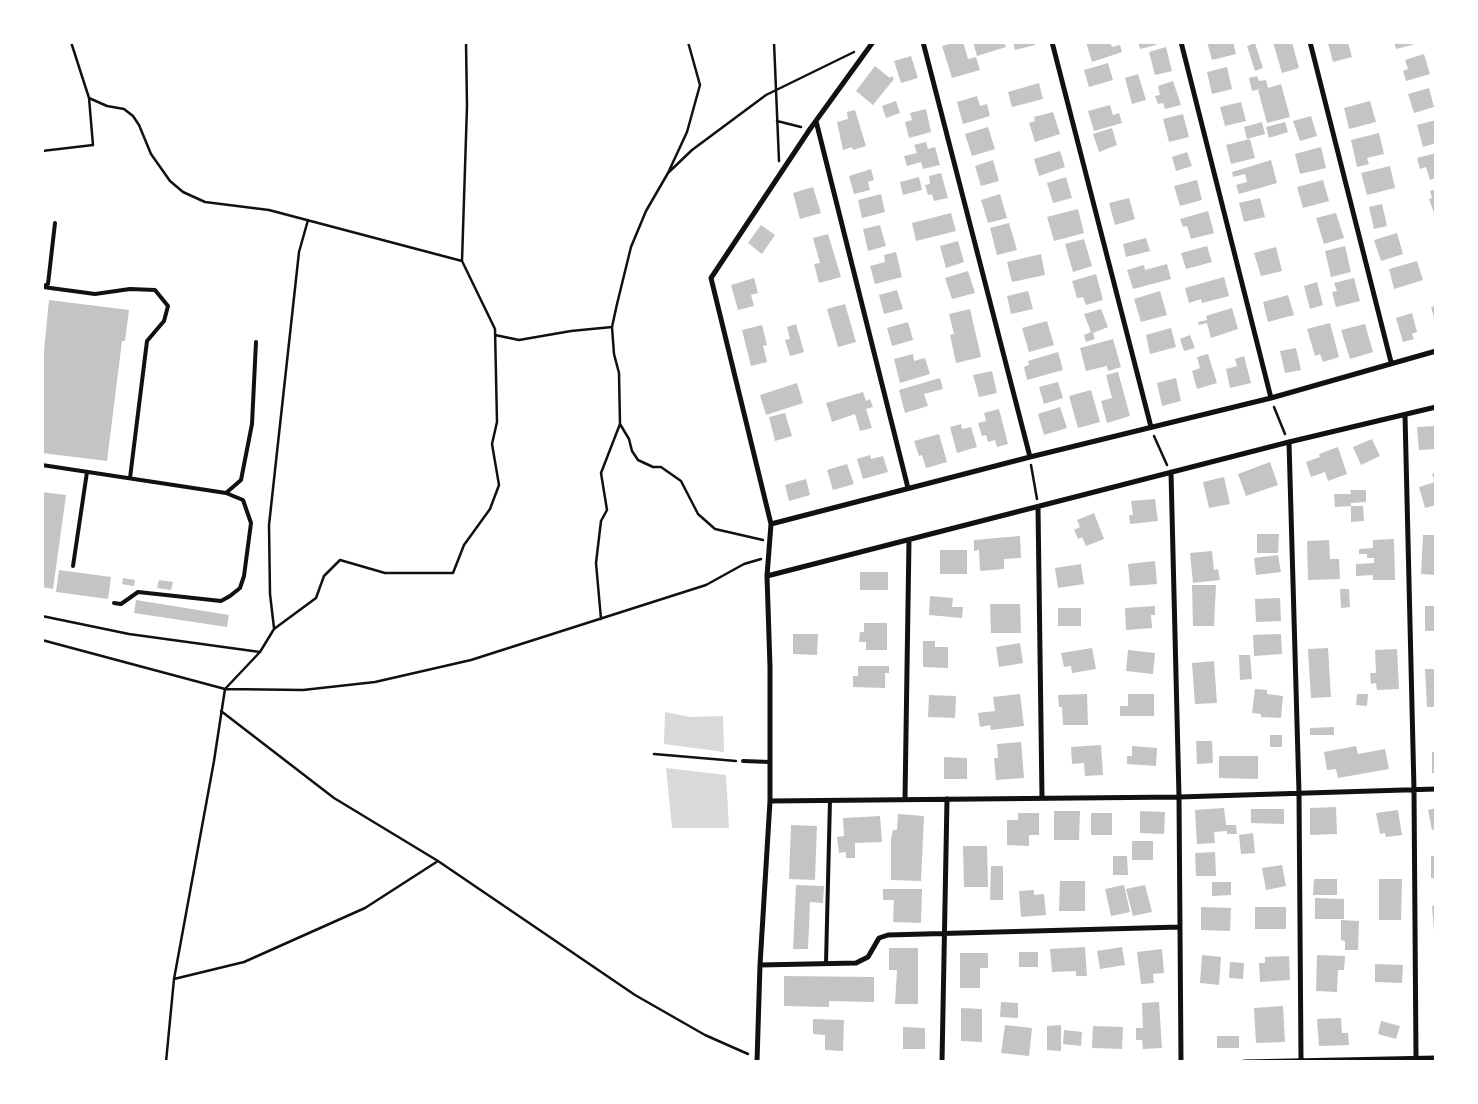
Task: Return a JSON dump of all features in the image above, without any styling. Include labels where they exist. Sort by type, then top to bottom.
[{"type":"street","points":[[923,42],[1030,456]]},
{"type":"street","points":[[1052,42],[1150,427]]},
{"type":"street","points":[[1181,42],[1271,398]]},
{"type":"street","points":[[1310,42],[1391,362]]},
{"type":"street","points":[[757,1060],[760,965],[770,800],[767,576],[771,524],[711,278],[810,129],[872,44]]},
{"type":"street","points":[[816,121],[908,488]]},
{"type":"street","points":[[771,524],[1030,456],[1271,398],[1391,362],[1436,351]]},
{"type":"street","points":[[767,576],[1289,442],[1436,407]]},
{"type":"street","points":[[1404,415],[1414,790],[1416,1058]]},
{"type":"street","points":[[1289,442],[1299,793],[1301,1059]]},
{"type":"street","points":[[1171,472],[1180,797],[1181,1062]]},
{"type":"street","points":[[1038,507],[1042,798]]},
{"type":"street","points":[[905,799],[909,540]]},
{"type":"street","points":[[770,800],[1180,797],[1436,789]]},
{"type":"street","points":[[942,1062],[947,799]]},
{"type":"street","points":[[760,965],[856,963],[868,957],[875,942],[883,936],[1180,927]]},
{"type":"street","points":[[1244,1062],[1301,1059],[1436,1058]]},
{"type":"lane","points":[[43,287],[48,284],[55,223]]},
{"type":"lane","points":[[43,287],[95,294],[130,289],[155,290],[168,306],[164,321],[147,341],[130,478]]},
{"type":"lane","points":[[226,493],[241,480],[252,424],[256,342]]},
{"type":"lane","points":[[42,465],[226,493],[243,500],[251,523],[244,576],[240,588],[221,601],[138,592],[121,604],[114,603]]},
{"type":"lane","points":[[74,566],[87,472]]},
{"type":"lane","points":[[743,761],[770,762]]},
{"type":"lane","points":[[826,963],[830,800]]},
{"type":"path","points":[[42,151],[93,145],[89,98],[71,42]]},
{"type":"path","points":[[166,1062],[174,978],[214,761],[220,710],[225,689],[260,652],[274,629],[316,598],[324,576],[340,560],[385,573],[453,573],[464,545],[490,509],[499,485],[492,444],[497,422],[495,330],[462,261],[467,106],[466,42]]},
{"type":"path","points":[[601,620],[596,563],[601,521],[607,510],[601,473],[620,424],[619,372],[614,354],[612,327],[631,247],[646,211],[668,173],[687,132],[700,85],[688,42]]},
{"type":"path","points":[[774,42],[779,176]]},
{"type":"path","points":[[668,173],[692,150],[775,89],[872,44]]},
{"type":"path","points":[[89,98],[107,106],[124,109],[133,116],[155,161],[170,181],[183,192],[205,202],[269,210],[462,261]]},
{"type":"path","points":[[777,121],[810,129]]},
{"type":"path","points":[[274,629],[270,594],[270,518],[299,252],[308,220]]},
{"type":"path","points":[[495,335],[519,340],[571,330],[612,327]]},
{"type":"path","points":[[1271,398],[1289,442]]},
{"type":"path","points":[[620,424],[638,460],[661,467],[681,481],[698,514],[714,528],[769,542]]},
{"type":"path","points":[[1150,427],[1171,472]]},
{"type":"path","points":[[1030,456],[1038,507]]},
{"type":"path","points":[[42,640],[225,689],[303,690],[376,682],[471,660],[706,586],[744,564]]},
{"type":"path","points":[[42,616],[129,634],[260,652]]},
{"type":"path","points":[[220,710],[334,798],[438,861],[501,906],[635,995],[705,1035],[757,1060]]},
{"type":"path","points":[[654,754],[743,761]]},
{"type":"path","points":[[174,978],[244,962],[356,912],[438,861]]},
{"type":"shaded area","points":[[665,712],[690,717],[723,716],[724,752],[664,744]]},
{"type":"shaded area","points":[[666,768],[726,775],[729,828],[672,828]]},
{"type":"building","points":[[963,42],[968,59],[976,57],[980,70],[952,78],[942,46]]},
{"type":"building","points":[[973,42],[1004,42],[1006,47],[977,56]]},
{"type":"building","points":[[1013,42],[1035,42],[1035,45],[1015,50]]},
{"type":"building","points":[[1086,42],[1110,42],[1112,47],[1120,45],[1122,52],[1092,62]]},
{"type":"building","points":[[1138,42],[1156,42],[1156,45],[1140,49]]},
{"type":"building","points":[[1207,42],[1233,42],[1236,54],[1212,60]]},
{"type":"building","points":[[1273,42],[1292,42],[1299,68],[1282,73]]},
{"type":"building","points":[[1348,42],[1352,57],[1333,62],[1328,43]]},
{"type":"building","points":[[1394,42],[1419,42],[1419,43],[1396,49]]},
{"type":"building","points":[[1255,43],[1263,68],[1255,71],[1247,46]]},
{"type":"building","points":[[1166,47],[1172,71],[1155,75],[1149,52]]},
{"type":"building","points":[[1424,54],[1430,74],[1406,81],[1403,71],[1408,69],[1405,60]]},
{"type":"building","points":[[911,56],[918,78],[901,83],[894,61]]},
{"type":"building","points":[[1108,63],[1113,80],[1089,87],[1084,70]]},
{"type":"building","points":[[875,66],[894,79],[873,105],[856,91]]},
{"type":"building","points":[[1227,67],[1232,89],[1212,94],[1207,72]]},
{"type":"building","points":[[1138,74],[1146,100],[1132,104],[1125,78]]},
{"type":"building","points":[[1257,76],[1259,81],[1266,80],[1268,88],[1281,84],[1290,117],[1267,123],[1258,90],[1264,88],[1252,91],[1249,78]]},
{"type":"building","points":[[1173,81],[1181,105],[1165,109],[1163,103],[1158,104],[1155,96],[1160,95],[1158,86]]},
{"type":"building","points":[[1039,83],[1043,99],[1012,107],[1008,92]]},
{"type":"building","points":[[1429,88],[1434,107],[1414,113],[1408,94]]},
{"type":"building","points":[[977,96],[980,106],[987,104],[990,116],[963,124],[957,102]]},
{"type":"building","points":[[896,101],[900,113],[886,118],[882,106]]},
{"type":"building","points":[[1370,101],[1376,122],[1349,129],[1344,108]]},
{"type":"building","points":[[1241,102],[1246,121],[1225,126],[1220,107]]},
{"type":"building","points":[[1110,105],[1113,115],[1119,113],[1122,123],[1094,131],[1088,111]]},
{"type":"building","points":[[926,109],[931,132],[909,138],[905,122],[912,120],[910,113]]},
{"type":"building","points":[[855,110],[866,146],[853,150],[852,147],[843,150],[837,122],[848,119],[847,112]]},
{"type":"building","points":[[1053,112],[1060,134],[1035,142],[1029,123],[1035,121],[1034,117]]},
{"type":"building","points":[[1183,114],[1189,137],[1169,142],[1163,119]]},
{"type":"building","points":[[1311,116],[1317,136],[1300,141],[1293,121]]},
{"type":"building","points":[[1436,120],[1436,143],[1423,147],[1417,125]]},
{"type":"building","points":[[1262,122],[1265,134],[1247,139],[1244,127]]},
{"type":"building","points":[[1285,122],[1288,132],[1269,138],[1266,127]]},
{"type":"building","points":[[988,127],[995,149],[972,156],[965,134]]},
{"type":"building","points":[[1112,128],[1117,145],[1099,152],[1093,134]]},
{"type":"building","points":[[1379,133],[1384,154],[1367,158],[1369,164],[1357,167],[1351,140]]},
{"type":"building","points":[[1250,139],[1255,158],[1231,164],[1226,145]]},
{"type":"building","points":[[926,142],[928,149],[935,147],[940,165],[923,169],[921,162],[907,166],[904,156],[917,153],[914,145]]},
{"type":"building","points":[[1321,147],[1326,168],[1300,174],[1295,154]]},
{"type":"building","points":[[1060,151],[1065,167],[1039,176],[1034,159]]},
{"type":"building","points":[[1187,152],[1192,166],[1176,171],[1172,157]]},
{"type":"building","points":[[1436,153],[1436,178],[1430,180],[1426,167],[1420,169],[1417,158]]},
{"type":"building","points":[[993,160],[999,181],[981,186],[975,166]]},
{"type":"building","points":[[1271,160],[1277,183],[1239,194],[1236,185],[1247,182],[1245,174],[1233,177],[1232,172]]},
{"type":"building","points":[[1390,166],[1395,188],[1367,195],[1361,173]]},
{"type":"building","points":[[871,169],[874,180],[868,182],[870,190],[854,194],[849,176]]},
{"type":"building","points":[[941,173],[948,198],[934,201],[932,194],[928,195],[925,185],[930,184],[929,176]]},
{"type":"building","points":[[919,177],[922,190],[903,195],[900,182]]},
{"type":"building","points":[[1066,177],[1072,198],[1053,203],[1047,183]]},
{"type":"building","points":[[1197,180],[1202,200],[1180,206],[1174,186]]},
{"type":"building","points":[[1323,180],[1329,201],[1303,208],[1297,187]]},
{"type":"building","points":[[813,187],[821,213],[800,219],[793,193]]},
{"type":"building","points":[[1436,189],[1436,212],[1434,213],[1429,199],[1432,198],[1430,191]]},
{"type":"building","points":[[881,194],[885,212],[862,218],[858,200]]},
{"type":"building","points":[[1000,194],[1007,218],[988,223],[981,200]]},
{"type":"building","points":[[1129,198],[1135,219],[1115,225],[1109,203]]},
{"type":"building","points":[[1260,198],[1265,217],[1244,222],[1239,203]]},
{"type":"building","points":[[1382,204],[1387,226],[1374,229],[1369,207]]},
{"type":"building","points":[[1078,209],[1084,233],[1054,241],[1047,217]]},
{"type":"building","points":[[1208,211],[1214,233],[1191,239],[1187,226],[1183,227],[1180,219]]},
{"type":"building","points":[[951,213],[956,231],[916,241],[912,223]]},
{"type":"building","points":[[1336,213],[1344,238],[1324,244],[1316,218]]},
{"type":"building","points":[[1009,223],[1017,250],[997,255],[990,228]]},
{"type":"building","points":[[761,225],[775,235],[762,254],[748,243]]},
{"type":"building","points":[[880,225],[886,246],[868,251],[863,229]]},
{"type":"building","points":[[1397,233],[1403,254],[1381,261],[1374,240]]},
{"type":"building","points":[[828,234],[841,277],[819,283],[814,264],[820,263],[813,238]]},
{"type":"building","points":[[1146,238],[1150,251],[1126,257],[1123,244]]},
{"type":"building","points":[[1084,239],[1092,266],[1073,272],[1065,244]]},
{"type":"building","points":[[958,241],[964,262],[946,268],[940,246]]},
{"type":"building","points":[[1207,246],[1212,262],[1186,269],[1181,253]]},
{"type":"building","points":[[1345,246],[1351,272],[1331,277],[1325,251]]},
{"type":"building","points":[[1276,247],[1282,271],[1261,276],[1254,253]]},
{"type":"building","points":[[896,252],[902,277],[875,284],[870,266],[885,262],[884,255]]},
{"type":"building","points":[[1041,254],[1045,275],[1012,282],[1007,262]]},
{"type":"building","points":[[1417,261],[1423,280],[1394,289],[1389,269]]},
{"type":"building","points":[[1167,264],[1171,279],[1133,289],[1127,270],[1144,265],[1145,270]]},
{"type":"building","points":[[968,271],[975,293],[952,299],[945,278]]},
{"type":"building","points":[[1096,274],[1103,300],[1086,305],[1083,297],[1077,298],[1072,281]]},
{"type":"building","points":[[1224,277],[1229,296],[1202,303],[1201,299],[1189,303],[1185,288]]},
{"type":"building","points":[[754,278],[758,293],[751,295],[754,306],[738,310],[731,285]]},
{"type":"building","points":[[1354,278],[1360,301],[1336,307],[1332,292],[1337,291],[1334,283]]},
{"type":"building","points":[[1317,282],[1323,305],[1310,309],[1304,286]]},
{"type":"building","points":[[897,290],[903,309],[884,314],[879,295]]},
{"type":"building","points":[[1028,291],[1033,309],[1011,314],[1007,296]]},
{"type":"building","points":[[1160,291],[1167,315],[1141,322],[1134,299]]},
{"type":"building","points":[[1288,295],[1294,315],[1268,322],[1263,302]]},
{"type":"building","points":[[49,300],[129,310],[125,341],[122,341],[107,461],[42,453],[42,371]]},
{"type":"building","points":[[845,304],[856,342],[838,347],[827,309]]},
{"type":"building","points":[[1436,306],[1436,321],[1435,321],[1431,307]]},
{"type":"building","points":[[1232,308],[1238,329],[1211,338],[1207,323],[1199,325],[1198,322],[1207,320],[1206,316]]},
{"type":"building","points":[[970,309],[981,357],[956,363],[950,335],[954,334],[949,314]]},
{"type":"building","points":[[1101,309],[1108,327],[1093,333],[1095,339],[1086,342],[1084,335],[1091,332],[1084,314]]},
{"type":"building","points":[[1412,313],[1417,332],[1412,334],[1414,339],[1403,342],[1396,318]]},
{"type":"building","points":[[1047,321],[1054,345],[1029,352],[1022,328]]},
{"type":"building","points":[[908,322],[913,340],[892,346],[887,328]]},
{"type":"building","points":[[1330,323],[1339,357],[1323,362],[1320,354],[1315,356],[1307,329]]},
{"type":"building","points":[[796,324],[804,352],[790,356],[785,340],[790,339],[787,327]]},
{"type":"building","points":[[1365,324],[1373,352],[1350,359],[1341,330]]},
{"type":"building","points":[[762,325],[767,345],[763,346],[767,362],[751,366],[742,330]]},
{"type":"building","points":[[1171,328],[1176,347],[1150,354],[1146,335]]},
{"type":"building","points":[[1190,335],[1195,348],[1184,351],[1180,339]]},
{"type":"building","points":[[1113,339],[1121,367],[1108,371],[1107,366],[1086,371],[1080,348]]},
{"type":"building","points":[[1296,348],[1301,370],[1285,373],[1280,351]]},
{"type":"building","points":[[1058,352],[1063,370],[1027,380],[1024,367],[1029,365],[1028,361]]},
{"type":"building","points":[[913,354],[914,361],[925,358],[930,374],[900,383],[894,359]]},
{"type":"building","points":[[1208,354],[1217,383],[1197,389],[1192,371],[1200,368],[1197,357]]},
{"type":"building","points":[[1244,356],[1251,383],[1230,388],[1226,369],[1237,366],[1235,359]]},
{"type":"building","points":[[992,371],[997,393],[979,397],[973,375]]},
{"type":"building","points":[[1118,372],[1130,416],[1107,423],[1101,401],[1112,398],[1106,375]]},
{"type":"building","points":[[940,378],[943,389],[924,394],[928,406],[905,413],[899,390]]},
{"type":"building","points":[[1176,378],[1181,401],[1162,406],[1157,383]]},
{"type":"building","points":[[1058,382],[1063,398],[1044,404],[1039,387]]},
{"type":"building","points":[[797,383],[803,403],[766,415],[760,395]]},
{"type":"building","points":[[1091,390],[1100,422],[1078,428],[1069,396]]},
{"type":"building","points":[[863,392],[866,401],[870,399],[873,407],[866,409],[872,428],[860,431],[855,414],[832,422],[826,403]]},
{"type":"building","points":[[1060,407],[1067,428],[1044,435],[1038,414]]},
{"type":"building","points":[[999,409],[1008,444],[997,447],[995,440],[988,442],[986,435],[982,436],[978,423],[986,421],[984,413]]},
{"type":"building","points":[[785,413],[792,436],[775,441],[769,417]]},
{"type":"building","points":[[961,424],[962,429],[971,427],[977,447],[957,453],[950,427]]},
{"type":"building","points":[[1436,426],[1436,449],[1419,450],[1417,427]]},
{"type":"building","points":[[939,434],[947,462],[926,468],[922,455],[919,456],[914,441]]},
{"type":"building","points":[[1372,439],[1380,456],[1361,465],[1353,447]]},
{"type":"building","points":[[1338,447],[1347,474],[1328,481],[1325,472],[1311,477],[1306,462],[1320,457],[1319,454]]},
{"type":"building","points":[[870,455],[871,459],[883,456],[888,472],[863,479],[857,459]]},
{"type":"building","points":[[1270,462],[1278,485],[1246,496],[1238,474]]},
{"type":"building","points":[[847,464],[854,484],[833,490],[827,470]]},
{"type":"building","points":[[1436,473],[1436,505],[1425,508],[1419,487],[1435,482],[1432,474]]},
{"type":"building","points":[[1224,477],[1230,504],[1209,508],[1203,482]]},
{"type":"building","points":[[806,479],[810,495],[789,501],[785,485]]},
{"type":"building","points":[[1350,490],[1366,490],[1366,502],[1351,503],[1351,506],[1335,507],[1334,494],[1351,494]]},
{"type":"building","points":[[42,492],[66,495],[53,589],[42,587]]},
{"type":"building","points":[[1155,499],[1158,521],[1130,524],[1129,515],[1133,515],[1131,501]]},
{"type":"building","points":[[1351,506],[1363,506],[1364,521],[1351,522]]},
{"type":"building","points":[[1094,513],[1104,539],[1086,546],[1082,537],[1078,539],[1074,530],[1080,527],[1077,520]]},
{"type":"building","points":[[1257,534],[1279,534],[1278,553],[1257,553]]},
{"type":"building","points":[[1423,535],[1436,535],[1436,575],[1421,574]]},
{"type":"building","points":[[1020,536],[1021,558],[1004,559],[1004,569],[980,571],[979,550],[974,551],[974,540]]},
{"type":"building","points":[[1394,539],[1395,580],[1373,580],[1373,575],[1356,576],[1356,564],[1374,563],[1374,558],[1367,558],[1367,554],[1359,554],[1359,549],[1373,548],[1373,540]]},
{"type":"building","points":[[1329,540],[1330,559],[1339,559],[1340,579],[1308,580],[1307,541]]},
{"type":"building","points":[[940,550],[967,550],[967,574],[940,574]]},
{"type":"building","points":[[1212,551],[1214,570],[1218,569],[1220,580],[1193,583],[1190,553]]},
{"type":"building","points":[[1278,555],[1281,572],[1256,575],[1254,558]]},
{"type":"building","points":[[1155,561],[1157,584],[1130,586],[1128,564]]},
{"type":"building","points":[[1081,564],[1084,584],[1058,588],[1055,568]]},
{"type":"building","points":[[59,570],[111,577],[108,599],[56,592]]},
{"type":"building","points":[[860,572],[888,572],[888,590],[860,590]]},
{"type":"building","points":[[123,578],[135,580],[134,586],[122,584]]},
{"type":"building","points":[[159,580],[173,582],[171,590],[157,588]]},
{"type":"building","points":[[1192,585],[1216,585],[1214,626],[1193,626]]},
{"type":"building","points":[[1340,589],[1349,589],[1350,607],[1341,608]]},
{"type":"building","points":[[930,596],[953,598],[952,607],[963,607],[962,618],[929,615]]},
{"type":"building","points":[[1280,598],[1281,621],[1256,622],[1255,599]]},
{"type":"building","points":[[136,600],[229,615],[227,627],[134,613]]},
{"type":"building","points":[[990,604],[1020,604],[1021,633],[991,633]]},
{"type":"building","points":[[1155,606],[1155,615],[1151,615],[1152,628],[1126,630],[1125,608]]},
{"type":"building","points":[[1425,606],[1436,606],[1436,631],[1425,631]]},
{"type":"building","points":[[1058,608],[1081,608],[1081,626],[1058,626]]},
{"type":"building","points":[[864,623],[887,623],[887,650],[866,650],[866,642],[859,642],[860,632],[864,632]]},
{"type":"building","points":[[793,634],[818,634],[817,655],[793,654]]},
{"type":"building","points":[[1281,634],[1282,654],[1254,656],[1253,635]]},
{"type":"building","points":[[923,641],[935,641],[935,647],[948,647],[948,668],[923,667]]},
{"type":"building","points":[[1020,643],[1023,663],[999,667],[996,647]]},
{"type":"building","points":[[1092,648],[1096,669],[1072,673],[1071,666],[1064,667],[1061,653]]},
{"type":"building","points":[[1328,648],[1331,697],[1311,698],[1308,649]]},
{"type":"building","points":[[1397,649],[1399,689],[1377,690],[1376,683],[1371,684],[1370,673],[1376,673],[1375,650]]},
{"type":"building","points":[[1128,650],[1155,653],[1153,674],[1126,671]]},
{"type":"building","points":[[1239,655],[1250,655],[1252,679],[1240,680]]},
{"type":"building","points":[[1214,661],[1217,703],[1195,704],[1192,663]]},
{"type":"building","points":[[858,666],[889,666],[889,673],[885,673],[885,688],[853,687],[853,676],[858,676]]},
{"type":"building","points":[[1425,669],[1436,669],[1436,707],[1427,707]]},
{"type":"building","points":[[1255,689],[1267,690],[1267,694],[1283,696],[1281,718],[1261,717],[1261,714],[1252,713]]},
{"type":"building","points":[[1020,694],[1024,726],[991,730],[990,725],[980,727],[978,713],[995,711],[993,697]]},
{"type":"building","points":[[1087,694],[1088,725],[1063,725],[1062,707],[1059,707],[1058,695]]},
{"type":"building","points":[[1128,694],[1154,694],[1154,716],[1120,716],[1120,706],[1128,706]]},
{"type":"building","points":[[1357,694],[1368,694],[1367,706],[1356,705]]},
{"type":"building","points":[[929,695],[956,696],[955,718],[928,717]]},
{"type":"building","points":[[1334,727],[1334,735],[1310,735],[1310,728]]},
{"type":"building","points":[[1270,735],[1282,735],[1282,747],[1270,747]]},
{"type":"building","points":[[1196,741],[1212,741],[1213,763],[1197,764]]},
{"type":"building","points":[[1021,742],[1024,778],[996,780],[994,758],[998,758],[997,744]]},
{"type":"building","points":[[1101,745],[1103,775],[1085,776],[1084,763],[1072,764],[1071,747]]},
{"type":"building","points":[[1132,746],[1157,748],[1156,766],[1127,764],[1127,756],[1132,756]]},
{"type":"building","points":[[1356,746],[1358,754],[1385,749],[1389,769],[1338,778],[1336,769],[1327,770],[1324,752]]},
{"type":"building","points":[[1432,752],[1436,752],[1436,773],[1432,773]]},
{"type":"building","points":[[1219,756],[1258,756],[1258,779],[1219,778]]},
{"type":"building","points":[[944,757],[967,758],[967,779],[944,779]]},
{"type":"building","points":[[1336,807],[1337,834],[1310,835],[1310,808]]},
{"type":"building","points":[[1224,808],[1226,825],[1236,825],[1237,834],[1227,834],[1227,831],[1214,832],[1215,843],[1197,844],[1195,810]]},
{"type":"building","points":[[1436,808],[1436,829],[1432,830],[1428,810]]},
{"type":"building","points":[[1251,809],[1284,809],[1284,824],[1251,823]]},
{"type":"building","points":[[1398,810],[1402,835],[1386,837],[1385,833],[1380,834],[1376,813]]},
{"type":"building","points":[[1054,811],[1080,811],[1079,840],[1054,840]]},
{"type":"building","points":[[1140,811],[1165,812],[1164,834],[1140,833]]},
{"type":"building","points":[[1018,813],[1039,813],[1039,835],[1029,835],[1029,846],[1007,845],[1007,820],[1018,820]]},
{"type":"building","points":[[1091,813],[1112,813],[1112,835],[1091,835]]},
{"type":"building","points":[[898,814],[924,816],[921,881],[891,880],[891,839],[893,830],[897,830]]},
{"type":"building","points":[[880,816],[882,842],[855,843],[855,858],[846,858],[846,852],[839,853],[837,837],[844,836],[843,818]]},
{"type":"building","points":[[791,825],[817,826],[815,880],[789,879]]},
{"type":"building","points":[[1253,833],[1255,853],[1241,854],[1239,835]]},
{"type":"building","points":[[1132,841],[1153,841],[1153,860],[1132,860]]},
{"type":"building","points":[[963,846],[987,846],[988,887],[964,887]]},
{"type":"building","points":[[1215,852],[1216,876],[1196,876],[1195,853]]},
{"type":"building","points":[[1113,856],[1127,856],[1128,875],[1113,875]]},
{"type":"building","points":[[1431,856],[1436,856],[1436,879],[1431,878]]},
{"type":"building","points":[[1282,865],[1286,886],[1266,890],[1262,868]]},
{"type":"building","points":[[991,866],[1003,866],[1003,900],[990,900]]},
{"type":"building","points":[[1314,879],[1337,879],[1337,895],[1313,895]]},
{"type":"building","points":[[1379,879],[1402,879],[1401,920],[1379,920]]},
{"type":"building","points":[[1060,881],[1085,881],[1085,911],[1059,911]]},
{"type":"building","points":[[1212,882],[1231,882],[1231,895],[1212,896]]},
{"type":"building","points":[[796,885],[824,886],[823,903],[810,902],[808,949],[793,949]]},
{"type":"building","points":[[1124,885],[1130,912],[1111,916],[1105,889]]},
{"type":"building","points":[[1145,885],[1152,912],[1133,916],[1126,889]]},
{"type":"building","points":[[883,889],[922,889],[921,923],[893,922],[894,900],[883,900]]},
{"type":"building","points":[[1034,890],[1034,895],[1044,894],[1046,915],[1021,917],[1019,891]]},
{"type":"building","points":[[1315,898],[1344,899],[1344,919],[1315,919]]},
{"type":"building","points":[[1432,906],[1436,906],[1436,931],[1434,931]]},
{"type":"building","points":[[1201,907],[1231,908],[1230,931],[1201,930]]},
{"type":"building","points":[[1255,907],[1286,907],[1286,929],[1255,929]]},
{"type":"building","points":[[1341,920],[1359,921],[1358,950],[1345,950],[1345,941],[1341,940]]},
{"type":"building","points":[[1085,947],[1087,976],[1076,976],[1076,971],[1052,972],[1050,949]]},
{"type":"building","points":[[1122,947],[1125,965],[1100,969],[1097,951]]},
{"type":"building","points":[[889,948],[918,948],[918,1004],[895,1004],[897,970],[889,970]]},
{"type":"building","points":[[1162,949],[1164,973],[1153,974],[1154,983],[1141,984],[1137,952]]},
{"type":"building","points":[[1019,952],[1038,952],[1038,967],[1019,967]]},
{"type":"building","points":[[960,953],[988,953],[988,968],[980,968],[980,988],[960,988]]},
{"type":"building","points":[[1202,955],[1221,957],[1219,985],[1200,983]]},
{"type":"building","points":[[1317,955],[1345,956],[1344,970],[1338,970],[1337,992],[1316,991]]},
{"type":"building","points":[[1289,956],[1290,980],[1260,982],[1259,963],[1265,963],[1265,957]]},
{"type":"building","points":[[1230,962],[1244,963],[1243,979],[1229,978]]},
{"type":"building","points":[[1375,964],[1403,965],[1402,983],[1375,982]]},
{"type":"building","points":[[784,976],[874,977],[874,1002],[829,1001],[829,1007],[784,1006]]},
{"type":"building","points":[[1001,1002],[1018,1003],[1018,1018],[1000,1017]]},
{"type":"building","points":[[1159,1002],[1162,1048],[1143,1049],[1142,1040],[1136,1040],[1136,1028],[1143,1028],[1142,1003]]},
{"type":"building","points":[[1283,1006],[1285,1042],[1256,1043],[1254,1008]]},
{"type":"building","points":[[961,1008],[982,1009],[982,1042],[961,1041]]},
{"type":"building","points":[[1341,1018],[1342,1033],[1348,1033],[1349,1045],[1319,1046],[1317,1019]]},
{"type":"building","points":[[813,1019],[844,1020],[843,1051],[825,1050],[825,1035],[813,1034]]},
{"type":"building","points":[[1381,1021],[1400,1026],[1396,1039],[1378,1034]]},
{"type":"building","points":[[1005,1025],[1032,1028],[1029,1056],[1001,1053]]},
{"type":"building","points":[[1061,1025],[1061,1051],[1047,1050],[1047,1026]]},
{"type":"building","points":[[1093,1026],[1123,1027],[1122,1049],[1092,1048]]},
{"type":"building","points":[[903,1027],[925,1028],[925,1049],[903,1049]]},
{"type":"building","points":[[1064,1030],[1082,1032],[1081,1046],[1063,1044]]},
{"type":"building","points":[[1217,1036],[1239,1036],[1239,1048],[1217,1048]]}]
